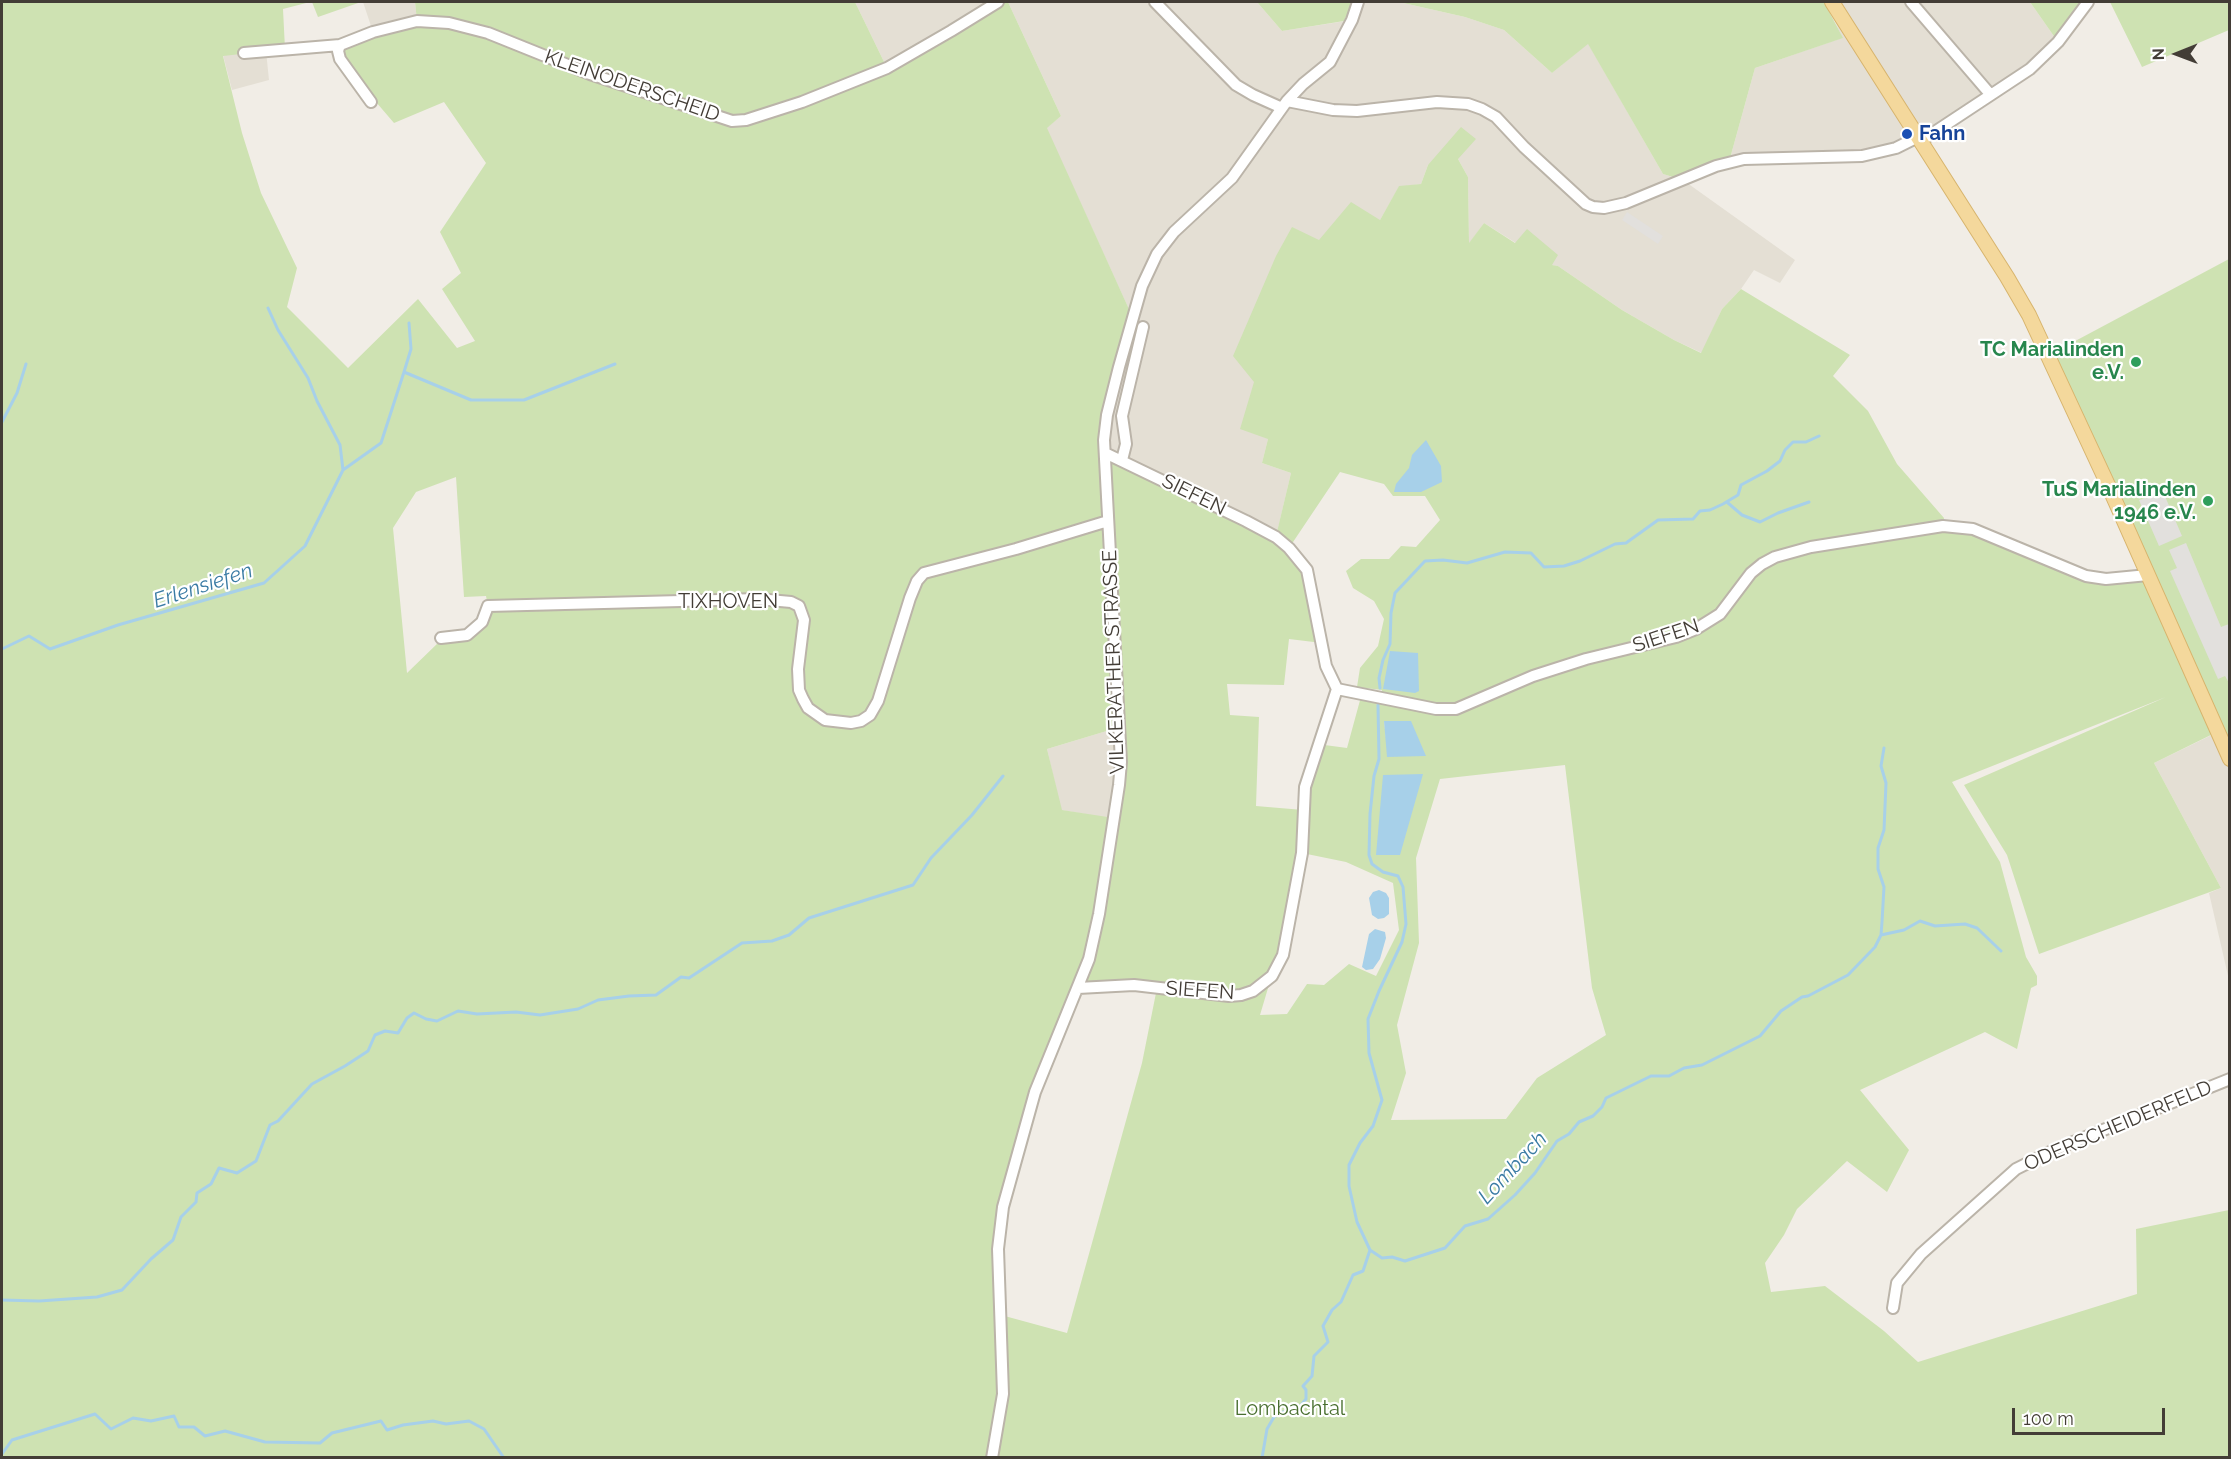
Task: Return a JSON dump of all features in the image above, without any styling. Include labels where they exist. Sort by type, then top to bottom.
[{"type":"main road","points":[[1832,2],[2029,315],[2108,485],[2229,759]]},
{"type":"street","name":"KLEINODERSCHEID","points":[[244,53],[340,45],[405,23],[425,21],[449,23],[488,33],[590,74],[732,121],[746,120],[802,102],[886,68],[998,2]]},
{"type":"street","points":[[1155,2],[1236,86],[1253,95],[1284,105],[1333,110],[1357,111],[1437,102],[1468,104],[1496,117],[1524,147],[1586,204],[1604,208],[1626,203],[1716,166],[1744,159],[1862,156],[1896,148],[1919,139],[2030,69],[2058,42],[2088,2]]},
{"type":"street","name":"VILKERATHER STRASSE","points":[[992,1458],[1003,1394],[998,1249],[1003,1207],[1035,1092],[1078,988],[1095,938],[1121,762],[1104,453],[1107,415],[1142,286],[1157,254],[1174,232],[1232,178],[1284,105],[1303,84],[1330,62],[1352,20],[1358,2]]},
{"type":"street","points":[[1911,2],[1990,94]]},
{"type":"street","points":[[340,45],[338,51],[344,65],[371,102]]},
{"type":"street","points":[[1122,460],[1126,444],[1122,416],[1145,332]]},
{"type":"street","name":"SIEFEN","points":[[1078,988],[1134,985],[1229,996],[1241,995],[1253,990],[1272,976],[1283,955],[1288,938],[1302,853],[1305,787],[1336,688],[1326,666],[1307,570],[1289,548],[1261,528],[1104,453]]},
{"type":"street","name":"TIXHOVEN","points":[[441,638],[467,635],[482,622],[488,606],[758,600],[791,602],[799,606],[803,612],[804,631],[798,680],[803,699],[808,708],[825,720],[851,723],[861,721],[870,715],[878,701],[916,581],[924,573],[1016,549],[1108,521]]},
{"type":"street","name":"SIEFEN","points":[[1336,688],[1437,709],[1456,709],[1504,687],[1586,659],[1676,637],[1696,629],[1720,614],[1751,573],[1775,557],[1811,547],[1943,526],[1973,529],[2086,576],[2106,579],[2148,575]]},
{"type":"street","name":"ODERSCHEIDERFELD","points":[[1893,1308],[1897,1283],[1921,1254],[2016,1169],[2056,1149],[2229,1079]]},
{"type":"shaded area","points":[[363,2],[415,2],[417,21],[373,32]]},
{"type":"shaded area","points":[[855,2],[998,2],[887,68]]},
{"type":"shaded area","points":[[1008,2],[1257,2],[1282,31],[1352,20],[1358,2],[1399,2],[1465,17],[1504,30],[1552,73],[1588,43],[1663,174],[1683,180],[1795,260],[1780,283],[1754,270],[1741,289],[1722,309],[1702,353],[1674,340],[1622,310],[1558,266],[1551,265],[1484,223],[1469,244],[1468,177],[1458,159],[1428,165],[1421,184],[1399,187],[1380,220],[1254,382],[1268,439],[1262,463],[1291,473],[1276,537],[1105,453],[1104,440],[1133,318],[1046,128],[1061,116]]},
{"type":"shaded area","points":[[1827,2],[2030,2],[2058,42],[2030,69],[1921,141],[1845,158],[1729,162],[1755,68],[1842,38]]},
{"type":"shaded area","points":[[266,51],[269,80],[232,90],[223,55]]},
{"type":"shaded area","points":[[1627,212],[1663,236],[1658,244],[1622,220]]},
{"type":"shaded area","points":[[2164,494],[2182,536],[2159,546],[2139,500]]},
{"type":"shaded area","points":[[2186,543],[2221,627],[2229,624],[2229,683],[2225,676],[2218,679],[2170,571],[2177,568],[2169,550]]},
{"type":"shaded area","points":[[1120,727],[1114,819],[1061,810],[1047,749]]},
{"type":"shaded area","points":[[2218,732],[2229,759],[2229,980],[2209,893],[2221,888],[2154,763]]},
{"type":"green space","name":"Lombachtal","points":[[2,2],[310,2],[283,9],[285,49],[223,56],[242,133],[261,193],[297,268],[287,307],[348,368],[418,299],[457,348],[475,341],[442,289],[461,273],[440,232],[486,163],[444,102],[394,123],[338,51],[417,21],[415,2],[855,2],[887,68],[998,2],[1008,2],[1061,116],[1047,128],[1133,318],[1119,367],[1105,453],[1276,536],[1291,473],[1262,463],[1268,439],[1240,429],[1254,382],[1233,356],[1276,256],[1292,227],[1319,240],[1351,202],[1380,220],[1399,186],[1421,184],[1428,165],[1461,127],[1476,139],[1458,159],[1468,177],[1469,243],[1484,223],[1515,243],[1527,229],[1558,255],[1552,265],[1558,266],[1622,310],[1701,353],[1722,309],[1741,289],[1850,355],[1833,376],[1868,411],[1897,464],[1944,518],[1943,526],[2003,545],[2084,580],[2147,575],[2049,355],[2229,259],[2229,759],[2217,732],[2154,763],[2221,888],[2039,954],[2007,855],[1964,785],[2166,697],[1952,782],[2000,862],[2026,957],[2037,976],[2037,985],[2031,988],[2017,1049],[1985,1032],[1860,1090],[1909,1150],[1887,1192],[1847,1161],[1797,1209],[1784,1235],[1765,1263],[1771,1292],[1825,1286],[1884,1331],[1918,1362],[2137,1294],[2136,1229],[2229,1210],[2229,1457],[2,1458]],"holes":[[[1340,472],[1384,484],[1393,496],[1425,496],[1440,520],[1416,547],[1401,546],[1389,559],[1361,559],[1346,571],[1353,588],[1374,601],[1384,619],[1378,646],[1360,668],[1357,687],[1382,690],[1381,697],[1362,693],[1347,748],[1317,744],[1303,810],[1256,806],[1259,717],[1230,715],[1227,684],[1284,685],[1289,639],[1322,643],[1302,562],[1289,548]],[[456,477],[464,597],[486,596],[488,606],[485,626],[438,643],[407,673],[393,528],[416,492]],[[1384,721],[1411,721],[1387,746]],[[1120,727],[1114,818],[1062,810],[1047,749]],[[1565,765],[1592,988],[1606,1035],[1537,1078],[1506,1119],[1391,1120],[1406,1073],[1397,1025],[1419,943],[1416,858],[1440,779]],[[1302,853],[1346,862],[1393,883],[1399,930],[1376,976],[1349,964],[1324,985],[1307,984],[1287,1014],[1260,1015],[1293,904]],[[1078,988],[1157,988],[1142,1063],[1067,1333],[1001,1315],[998,1249],[1035,1092]]]},
{"type":"green space","points":[[312,2],[361,2],[318,17]]},
{"type":"green space","points":[[1257,2],[1353,2],[1344,21],[1282,31]]},
{"type":"green space","points":[[1399,2],[1824,2],[1843,38],[1755,68],[1729,162],[1683,180],[1663,174],[1588,44],[1552,73],[1504,30],[1465,17]]},
{"type":"green space","points":[[2030,2],[2088,2],[2058,42]]},
{"type":"green space","points":[[2110,2],[2229,2],[2229,30],[2142,67]]},
{"type":"water","points":[[1426,440],[1441,466],[1442,482],[1421,492],[1394,492],[1396,484],[1409,468],[1412,455]]},
{"type":"water","points":[[1390,651],[1418,653],[1419,691],[1415,693],[1383,689]]},
{"type":"water","points":[[1384,721],[1411,721],[1426,756],[1387,757]]},
{"type":"water","points":[[1423,774],[1400,855],[1376,855],[1383,775]]},
{"type":"water","points":[[1379,890],[1386,893],[1389,898],[1389,914],[1378,919],[1372,915],[1369,898],[1373,892]]},
{"type":"water","points":[[1375,929],[1385,932],[1386,938],[1380,959],[1373,969],[1366,970],[1362,967],[1369,934]]},
{"type":"waterway","points":[[268,308],[278,330],[308,378],[340,445],[343,470]]},
{"type":"waterway","points":[[404,372],[411,349],[409,323]]},
{"type":"waterway","points":[[2,422],[17,393],[26,364]]},
{"type":"waterway","name":"Erlensiefen","points":[[2,649],[29,636],[50,649],[118,625],[264,583],[305,546],[343,470],[381,443],[404,372],[471,400],[524,400],[615,364]]},
{"type":"waterway","points":[[1380,688],[1379,678],[1383,660],[1390,644],[1391,613],[1395,593],[1425,561],[1443,560],[1467,563],[1505,552],[1531,553],[1544,567],[1564,566],[1580,561],[1615,544],[1626,543],[1658,520],[1693,519],[1700,511],[1710,510],[1723,504],[1738,495],[1741,485],[1780,461],[1785,450],[1793,442],[1806,442],[1819,436]]},
{"type":"waterway","points":[[1728,503],[1742,515],[1760,522],[1809,502]]},
{"type":"waterway","points":[[1370,1250],[1357,1222],[1349,1186],[1349,1165],[1360,1143],[1373,1126],[1382,1100],[1369,1053],[1368,1019],[1402,942],[1406,924],[1403,887],[1398,876],[1383,872],[1372,864],[1369,855],[1370,814],[1374,776],[1379,759],[1378,705]]},
{"type":"waterway","name":"Lombach","points":[[1262,1458],[1267,1429],[1274,1417],[1283,1412],[1297,1410],[1306,1399],[1306,1390],[1303,1386],[1312,1376],[1314,1356],[1328,1342],[1323,1326],[1332,1310],[1341,1302],[1353,1275],[1363,1271],[1370,1250],[1382,1258],[1392,1257],[1405,1261],[1445,1248],[1465,1226],[1488,1219],[1515,1195],[1535,1173],[1557,1141],[1569,1134],[1579,1122],[1593,1116],[1602,1107],[1606,1098],[1651,1076],[1669,1076],[1684,1068],[1702,1065],[1760,1036],[1781,1011],[1802,997],[1848,975],[1875,947],[1881,935],[1884,887],[1878,869],[1878,848],[1884,830],[1886,783],[1881,766],[1884,748]]},
{"type":"waterway","points":[[2,1300],[39,1301],[97,1297],[122,1290],[151,1259],[173,1240],[181,1217],[196,1202],[197,1193],[211,1184],[219,1168],[237,1173],[256,1161],[270,1125],[278,1121],[312,1084],[368,1051],[375,1035],[385,1031],[398,1033],[407,1018],[414,1013],[437,1021],[458,1011],[477,1014],[516,1012],[540,1015],[578,1009],[598,1000],[656,995],[681,977],[689,978],[742,943],[772,941],[789,935],[809,918],[913,885],[931,858],[972,815],[1003,776]]},
{"type":"waterway","points":[[1881,935],[1904,930],[1920,921],[1935,926],[1965,924],[1977,928],[2001,951]]},
{"type":"waterway","points":[[2,1454],[12,1440],[95,1414],[111,1429],[133,1418],[151,1421],[174,1416],[179,1427],[194,1427],[205,1436],[225,1431],[265,1442],[320,1443],[332,1433],[381,1421],[387,1430],[403,1425],[433,1421],[446,1424],[469,1421],[484,1429],[504,1458]]},
{"type":"place","name":"Fahn","points":[[1907,134]]},
{"type":"place","name":"TC Marialinden e.V.","points":[[2136,362]]},
{"type":"place","name":"TuS Marialinden 1946 e.V.","points":[[2208,501]]}]
